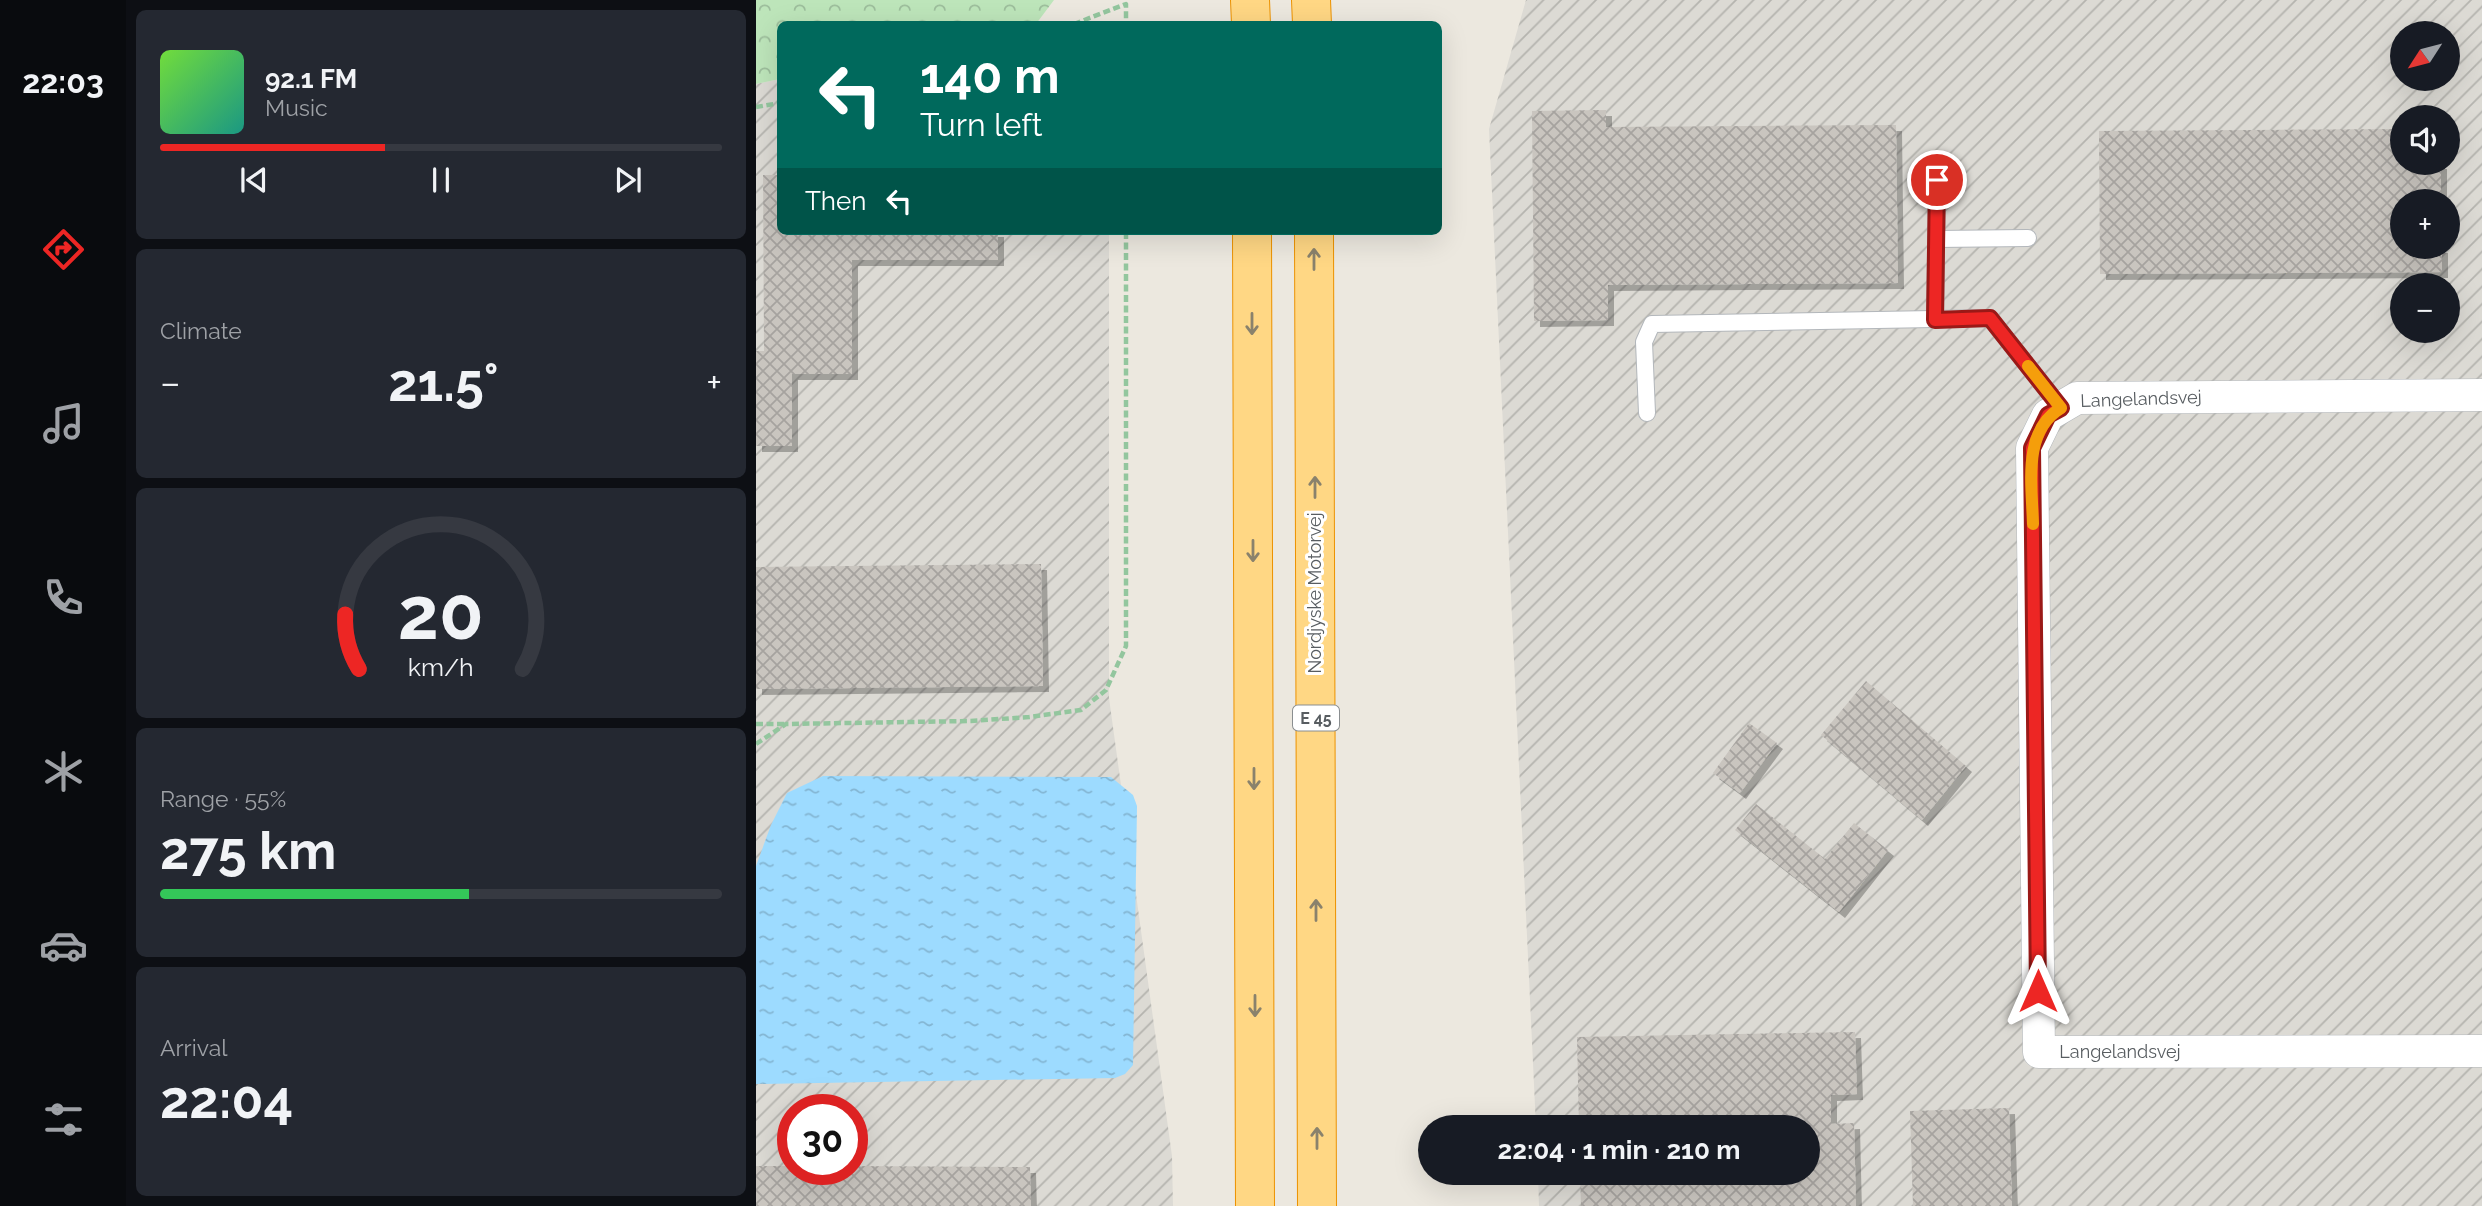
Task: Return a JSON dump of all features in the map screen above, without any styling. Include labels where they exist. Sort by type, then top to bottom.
[{"type":"highway","points":[[1250,0],[1251,21]]},
{"type":"highway","points":[[1311,0],[1312,21]]},
{"type":"highway","points":[[1252,235],[1255,1206]]},
{"type":"highway","name":"Nordjyske Motorvej","points":[[1314,235],[1317,1206]]},
{"type":"street","name":"Langelandsvej","points":[[2482,395],[2077,398],[2048,415],[2032,448],[2039,1052],[2482,1051]]},
{"type":"lane","points":[[1935,320],[1937,180]]},
{"type":"lane","points":[[1936,239],[2028,238]]},
{"type":"lane","points":[[1647,413],[1644,342],[1652,324],[1990,318],[2061,408]]},
{"type":"path","points":[[1082,21],[1126,4],[1126,21]]},
{"type":"path","points":[[756,107],[777,104]]},
{"type":"path","points":[[756,724],[971,721],[1029,717],[1081,710],[1106,690],[1126,646],[1126,235]]},
{"type":"path","points":[[756,744],[786,724]]},
{"type":"shaded area","points":[[1526,0],[2482,0],[2482,1206],[1539,1206],[1538,1185],[1820,1185],[1820,1115],[1535,1115],[1489,129]]},
{"type":"shaded area","points":[[777,80],[777,235],[1109,235],[1109,698],[1172,1156],[1173,1206],[756,1206],[756,84]]},
{"type":"green space","points":[[756,0],[1054,0],[1038,21],[777,21],[777,80],[756,84]]},
{"type":"water","points":[[823,776],[1111,777],[1133,795],[1137,806],[1133,1065],[1125,1074],[1115,1078],[756,1084],[756,866],[771,825],[787,793]]},
{"type":"building","points":[[1606,110],[1606,127],[1896,125],[1898,283],[1608,285],[1608,320],[1534,321],[1532,111]]},
{"type":"building","points":[[2390,129],[2390,175],[2441,175],[2441,189],[2390,189],[2390,259],[2442,259],[2442,272],[2100,274],[2099,131]]},
{"type":"building","points":[[763,175],[777,175],[777,235],[998,235],[998,260],[852,260],[852,374],[792,374],[792,446],[756,446],[756,351],[764,351]]},
{"type":"building","points":[[1041,564],[1043,686],[756,689],[756,567]]},
{"type":"building","points":[[1866,681],[1966,766],[1922,820],[1821,735]]},
{"type":"building","points":[[1749,723],[1777,743],[1740,793],[1713,773]]},
{"type":"building","points":[[1756,804],[1825,859],[1854,823],[1888,850],[1839,912],[1735,830]]},
{"type":"building","points":[[1855,1032],[1857,1094],[1831,1095],[1831,1124],[1854,1123],[1856,1206],[1581,1206],[1580,1185],[1820,1185],[1820,1115],[1579,1115],[1577,1037]]},
{"type":"building","points":[[2009,1108],[2012,1206],[1913,1206],[1910,1111]]},
{"type":"building","points":[[756,1166],[777,1166],[777,1185],[868,1185],[868,1166],[1030,1167],[1031,1206],[756,1206]]},
{"type":"slow traffic","points":[[2028,366],[2061,408],[2048,415],[2032,448],[2033,524]]},
{"type":"route","points":[[1937,180],[1935,320],[1990,318],[2061,408],[2048,415],[2032,448],[2038,991]]}]
